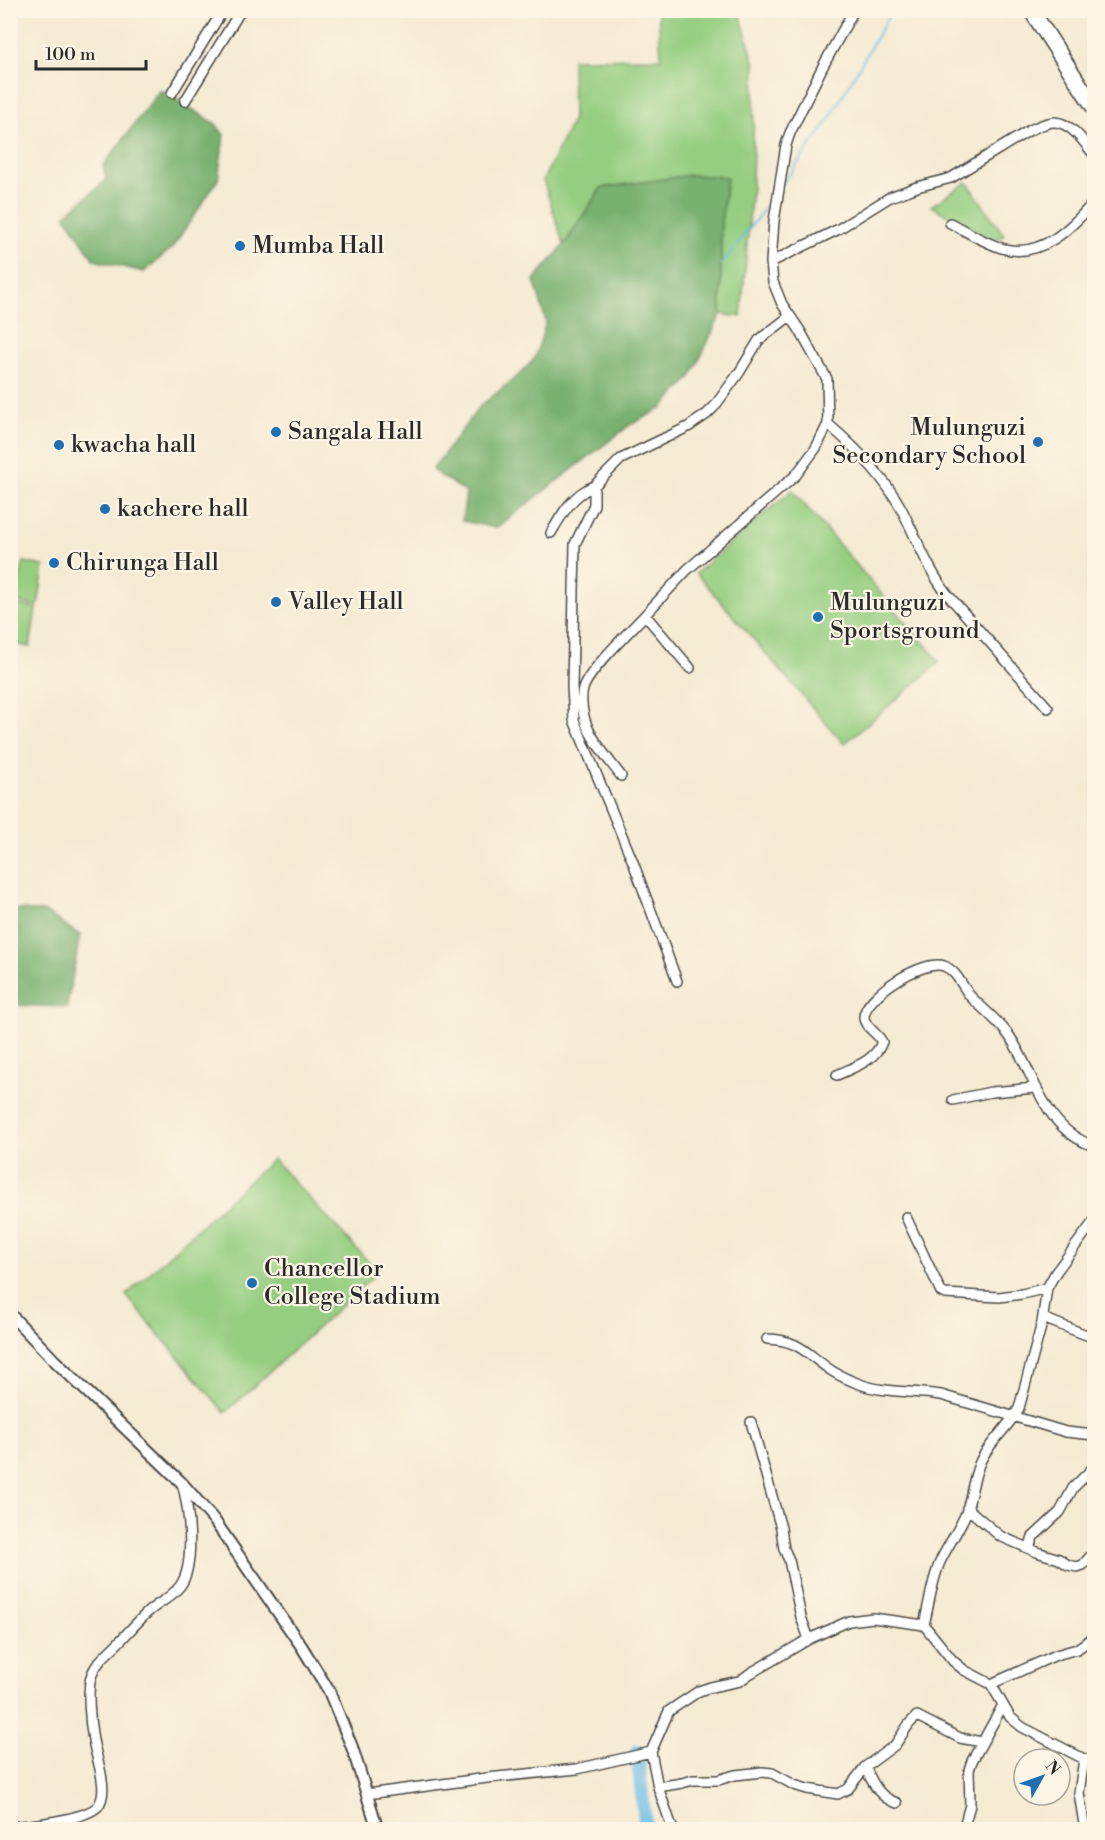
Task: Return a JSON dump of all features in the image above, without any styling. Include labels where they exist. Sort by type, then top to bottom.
[{"type":"highway","points":[[1031,10],[1092,97]]},
{"type":"street","points":[[172,93],[223,10]]},
{"type":"street","points":[[185,101],[241,10]]},
{"type":"street","points":[[621,776],[598,745],[587,725],[582,706],[582,690],[589,676],[687,570],[796,474],[816,448],[828,424],[827,379],[782,304],[773,282],[771,262],[774,221],[786,145],[822,68],[854,10]]},
{"type":"street","points":[[771,262],[837,230],[897,194],[951,178],[1043,124],[1054,122],[1067,126],[1095,155]]},
{"type":"street","points":[[950,224],[1005,249],[1037,249],[1052,241],[1095,202]]},
{"type":"street","points":[[551,533],[572,501],[594,486],[621,459],[688,427],[707,414],[739,373],[759,340],[790,316]]},
{"type":"street","points":[[828,424],[854,446],[900,506],[935,578],[947,594],[1048,708]]},
{"type":"street","points":[[594,486],[594,505],[575,544],[572,695],[574,720],[677,981]]},
{"type":"street","points":[[645,615],[690,668]]},
{"type":"street","points":[[837,1075],[868,1060],[880,1047],[882,1042],[880,1037],[863,1018],[873,1000],[900,977],[932,965],[944,966],[953,972],[970,996],[998,1022],[1011,1038],[1035,1088],[1061,1125],[1079,1141],[1095,1146]]},
{"type":"street","points":[[953,1100],[991,1092],[1035,1088]]},
{"type":"street","points":[[906,1217],[941,1292],[999,1297],[1047,1288]]},
{"type":"street","points":[[924,1625],[939,1565],[961,1526],[982,1457],[1019,1408],[1043,1318],[1047,1288],[1056,1272],[1095,1221]]},
{"type":"street","points":[[10,1314],[182,1484],[214,1520],[302,1647],[329,1691],[352,1747],[378,1830]]},
{"type":"street","points":[[1043,1318],[1095,1338]]},
{"type":"street","points":[[767,1338],[783,1339],[798,1345],[832,1371],[874,1389],[922,1392],[1066,1432],[1095,1435]]},
{"type":"street","points":[[751,1422],[781,1528],[784,1549],[789,1560],[808,1639]]},
{"type":"street","points":[[1029,1548],[1033,1536],[1060,1512],[1073,1488],[1095,1467]]},
{"type":"street","points":[[10,1827],[85,1815],[95,1810],[100,1803],[103,1787],[92,1737],[91,1678],[101,1660],[148,1612],[174,1593],[183,1582],[186,1573],[189,1532],[182,1484]]},
{"type":"street","points":[[968,1508],[1000,1536],[1059,1559],[1068,1565],[1077,1567],[1083,1565],[1095,1552]]},
{"type":"street","points":[[673,1830],[658,1787],[651,1752],[669,1711],[699,1691],[740,1681],[808,1639],[849,1621],[862,1618],[924,1625],[953,1661],[964,1670],[991,1684],[1010,1717],[1022,1727],[1084,1759],[1095,1761]]},
{"type":"street","points":[[991,1684],[1056,1655],[1077,1649],[1095,1637]]},
{"type":"street","points":[[963,1830],[970,1805],[969,1770],[1003,1705]]},
{"type":"street","points":[[658,1787],[693,1780],[713,1781],[735,1775],[762,1772],[772,1773],[807,1789],[838,1794],[848,1789],[866,1767],[895,1745],[917,1716],[960,1738],[982,1743]]},
{"type":"street","points":[[367,1794],[452,1782],[577,1769],[651,1752]]},
{"type":"street","points":[[1084,1759],[1079,1793],[1085,1830]]},
{"type":"street","points":[[866,1767],[882,1796],[897,1803]]},
{"type":"green space","points":[[658,11],[739,11],[755,64],[752,186],[741,317],[721,314],[721,222],[727,177],[601,188],[564,245],[543,180],[573,119],[572,59],[661,58]]},
{"type":"green space","points":[[160,90],[215,123],[224,135],[218,180],[172,248],[144,272],[94,260],[65,215],[106,180],[103,166]]},
{"type":"green space","points":[[691,175],[727,177],[721,222],[721,314],[691,377],[662,408],[630,425],[496,528],[462,521],[466,492],[432,470],[480,406],[519,375],[535,358],[546,322],[534,280],[564,245],[601,188]]},
{"type":"green space","points":[[967,182],[1004,235],[994,242],[931,206]]},
{"type":"green space","name":"Mulunguzi Sportsground","points":[[792,490],[940,662],[844,744],[696,573]]},
{"type":"green space","points":[[24,562],[44,566],[38,606],[14,601]]},
{"type":"green space","points":[[14,604],[36,608],[30,647],[11,643]]},
{"type":"green space","points":[[11,909],[45,912],[80,935],[67,1007],[11,1005]]},
{"type":"green space","name":"Chancellor College Stadium","points":[[273,1159],[378,1272],[225,1413],[126,1295]]},
{"type":"waterway","points":[[783,183],[827,123],[892,10]]},
{"type":"waterway","points":[[721,265],[775,195]]},
{"type":"waterway","points":[[637,1751],[646,1830]]},
{"type":"place","name":"Mumba Hall","points":[[240,246]]},
{"type":"place","name":"Sangala Hall","points":[[276,432]]},
{"type":"place","name":"Mulunguzi Secondary School","points":[[1038,442]]},
{"type":"place","name":"kwacha hall","points":[[59,445]]},
{"type":"place","name":"kachere hall","points":[[105,509]]},
{"type":"place","name":"Chirunga Hall","points":[[54,563]]},
{"type":"place","name":"Valley Hall","points":[[276,602]]},
{"type":"place","name":"Mulunguzi Sportsground","points":[[818,617]]},
{"type":"place","name":"Chancellor College Stadium","points":[[252,1283]]}]
